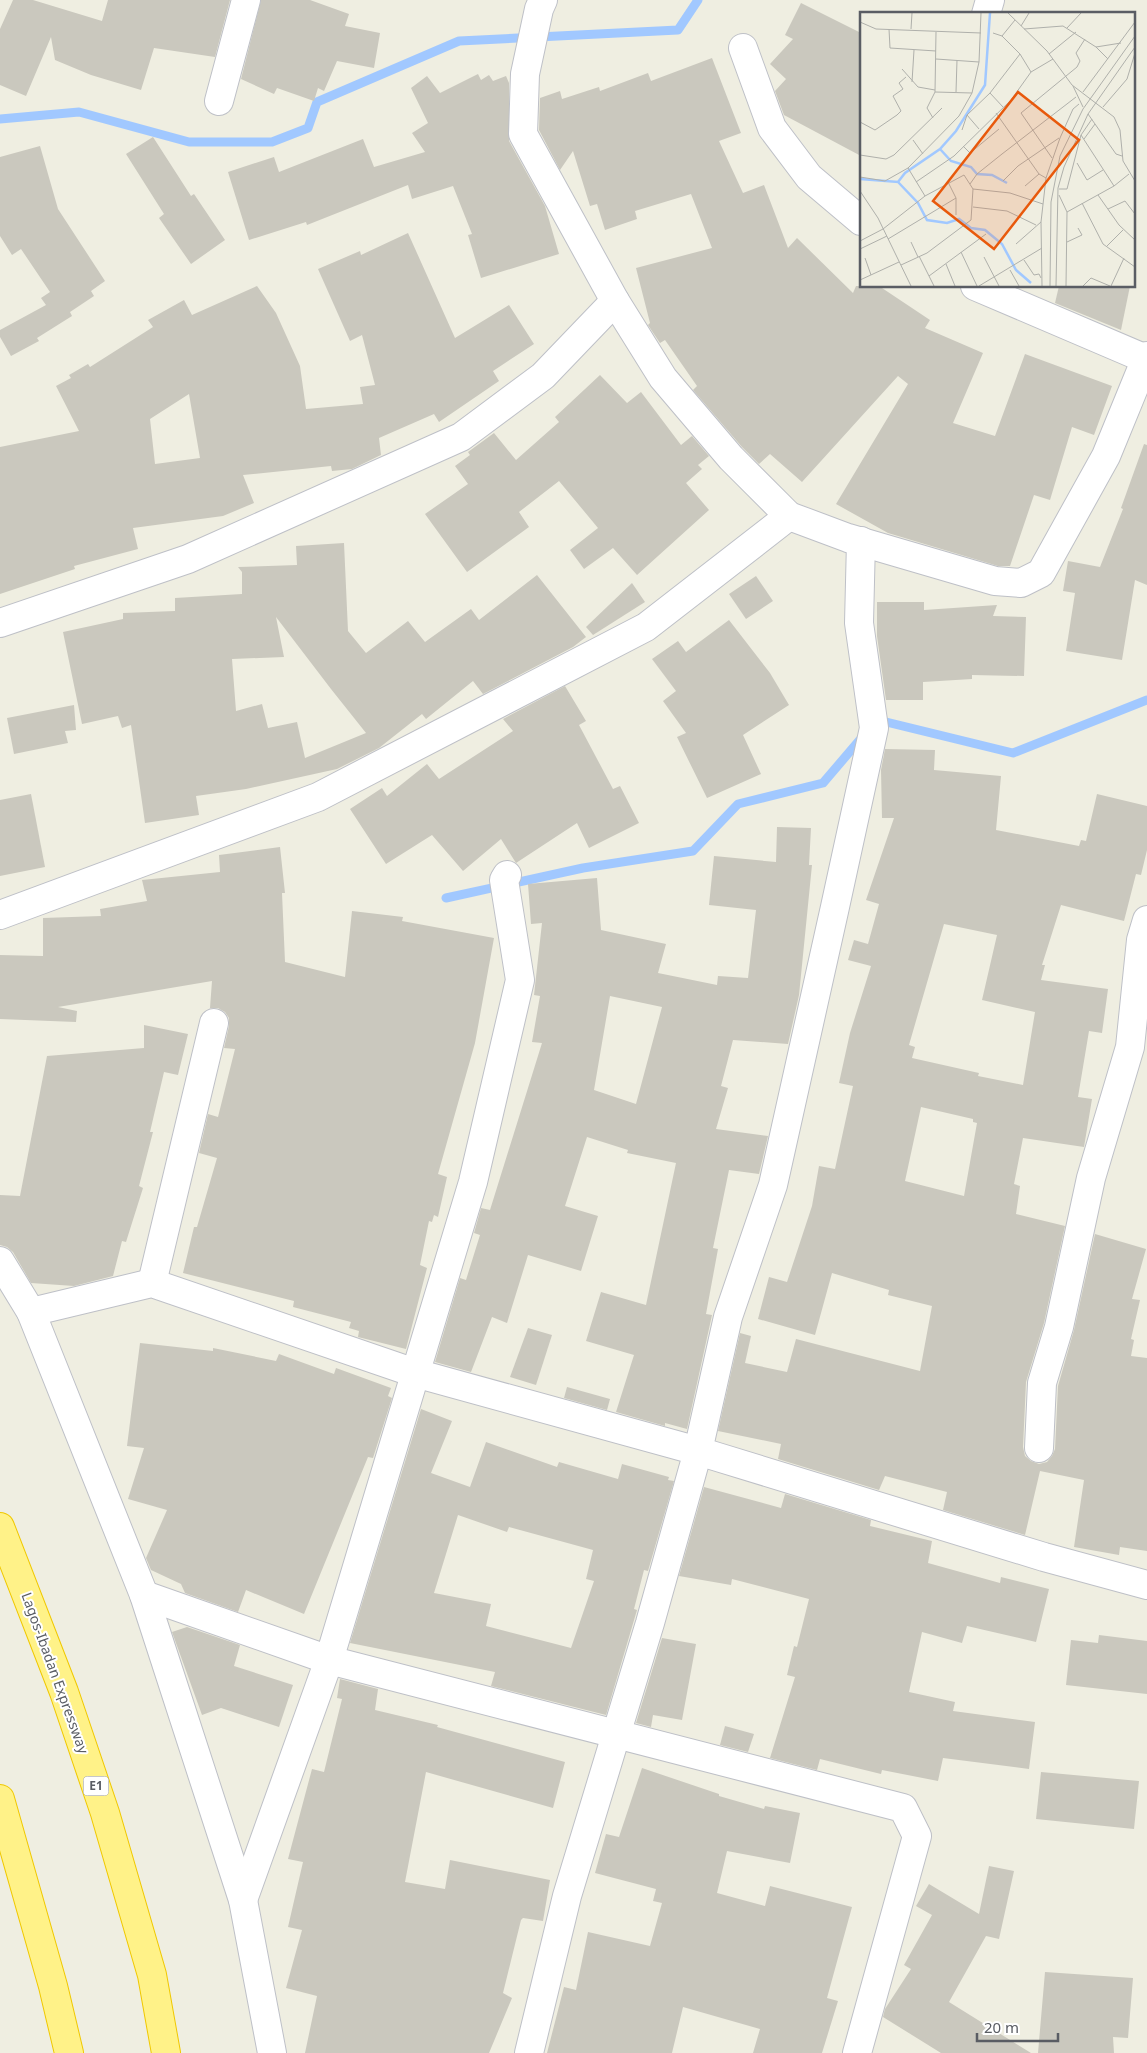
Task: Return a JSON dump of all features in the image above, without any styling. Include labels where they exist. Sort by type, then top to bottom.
[{"type":"highway","name":"Lagos-Ibadan Expressway","points":[[0,1527],[64,1692],[105,1813],[152,1975],[166,2053]]},
{"type":"highway","points":[[0,1799],[53,1986],[69,2053]]},
{"type":"street","points":[[219,102],[246,0]]},
{"type":"street","points":[[541,5],[525,74],[523,134],[615,301],[663,378],[731,458],[789,516],[861,541],[996,581],[1021,583],[1041,573],[1106,456],[1146,357],[980,288]]},
{"type":"street","points":[[743,48],[772,128],[809,177],[860,220]]},
{"type":"street","points":[[0,624],[188,559],[460,437],[543,376],[615,301]]},
{"type":"street","points":[[0,915],[318,797],[646,627],[789,516]]},
{"type":"street","points":[[529,2053],[566,1896],[616,1734],[698,1451],[728,1317],[773,1185],[874,728],[859,623],[861,541]]},
{"type":"street","points":[[243,1900],[329,1660],[473,1182],[520,980],[504,880],[507,875]]},
{"type":"street","points":[[1039,1448],[1042,1383],[1059,1327],[1091,1178],[1130,1047],[1141,940],[1147,920]]},
{"type":"street","points":[[152,1283],[214,1023]]},
{"type":"street","points":[[0,1261],[31,1312],[144,1595],[243,1900],[272,2053]]},
{"type":"street","points":[[31,1312],[152,1283],[415,1374],[698,1451],[1044,1557],[1147,1585]]},
{"type":"street","points":[[144,1595],[329,1660],[903,1808],[917,1836],[857,2053]]},
{"type":"building","points":[[13,0],[33,0],[102,21],[108,0],[230,0],[215,57],[154,48],[141,90],[91,75],[55,60],[51,37],[26,96],[0,85],[0,29]]},
{"type":"building","points":[[261,0],[310,0],[349,14],[345,26],[380,33],[374,68],[337,61],[324,91],[318,88],[314,101],[277,88],[274,94],[241,79]]},
{"type":"building","points":[[801,3],[860,32],[860,155],[784,115],[775,91],[786,79],[770,64],[793,39],[785,35]]},
{"type":"building","points":[[712,58],[741,133],[719,141],[743,193],[764,185],[788,248],[797,238],[853,293],[856,286],[860,286],[860,288],[882,288],[930,320],[925,328],[983,353],[953,423],[995,436],[1025,354],[1112,386],[1094,435],[1072,427],[1050,500],[1034,495],[1010,566],[998,566],[888,533],[836,504],[908,384],[898,376],[802,482],[770,454],[759,464],[693,390],[697,386],[665,340],[660,343],[648,325],[650,323],[636,268],[712,248],[691,194],[635,211],[637,219],[605,230],[597,204],[590,206],[573,151],[560,170],[539,130],[540,98],[560,91],[562,99],[599,87],[600,91],[648,73],[651,81]]},
{"type":"building","points":[[478,74],[481,80],[489,75],[493,81],[506,76],[509,83],[509,141],[545,206],[559,254],[481,278],[468,235],[472,234],[453,186],[412,199],[408,185],[307,225],[306,222],[249,240],[228,172],[274,157],[279,172],[363,139],[374,167],[425,152],[412,133],[428,123],[411,88],[427,76],[440,93]]},
{"type":"building","points":[[153,137],[191,196],[194,194],[225,240],[191,264],[159,218],[164,214],[126,154]]},
{"type":"building","points":[[40,146],[58,209],[105,281],[91,291],[94,296],[70,312],[72,316],[37,338],[39,341],[11,356],[0,337],[0,330],[46,305],[41,298],[50,292],[21,249],[12,255],[0,236],[0,157]]},
{"type":"building","points":[[408,233],[455,338],[509,305],[534,344],[493,371],[499,381],[439,422],[434,414],[379,438],[381,455],[352,469],[332,471],[331,466],[243,475],[254,503],[223,516],[133,528],[138,549],[74,566],[75,569],[0,594],[0,447],[79,431],[56,386],[71,378],[69,375],[88,364],[90,367],[153,327],[148,320],[184,300],[192,315],[257,286],[276,313],[300,366],[306,409],[363,404],[360,387],[375,385],[362,335],[350,341],[318,269],[360,251],[361,255]],"holes":[[[189,394],[200,458],[155,464],[150,419]]]},
{"type":"building","points":[[1059,288],[1130,288],[1121,330],[1055,303]]},
{"type":"building","points":[[600,375],[627,403],[641,392],[681,445],[692,436],[709,456],[698,465],[702,469],[686,483],[709,510],[637,575],[613,548],[584,569],[570,550],[598,528],[559,481],[519,512],[529,527],[467,572],[425,514],[468,484],[455,466],[470,455],[468,452],[494,433],[516,460],[559,422],[555,417]]},
{"type":"building","points":[[1144,444],[1147,445],[1147,585],[1135,580],[1122,660],[1066,651],[1075,593],[1063,591],[1068,561],[1100,567],[1123,509],[1121,508]]},
{"type":"building","points":[[344,543],[348,631],[366,653],[408,621],[425,642],[471,609],[479,620],[537,575],[586,637],[573,647],[483,694],[473,681],[426,719],[422,714],[379,748],[337,769],[246,789],[196,796],[199,815],[145,823],[131,725],[122,728],[118,716],[82,724],[63,632],[123,619],[123,613],[175,611],[175,598],[242,594],[242,572],[238,567],[297,565],[296,546]],"holes":[[[276,617],[366,733],[305,758],[297,722],[268,728],[262,704],[236,711],[232,659],[284,657]]]},
{"type":"building","points":[[756,576],[773,601],[746,619],[729,594]]},
{"type":"building","points":[[632,583],[645,602],[593,635],[586,627]]},
{"type":"building","points":[[877,602],[924,602],[924,610],[997,605],[993,616],[1026,617],[1024,676],[972,675],[972,679],[923,682],[923,700],[886,700],[877,636]]},
{"type":"building","points":[[729,620],[770,673],[789,705],[743,735],[761,774],[707,798],[677,737],[686,733],[663,701],[676,691],[652,659],[678,641],[686,652]]},
{"type":"building","points":[[565,686],[586,721],[579,725],[613,789],[620,786],[639,823],[589,848],[577,823],[516,863],[501,839],[463,871],[432,835],[386,864],[350,809],[382,788],[387,796],[427,764],[439,779],[513,731],[503,719]]},
{"type":"building","points":[[74,705],[76,730],[65,731],[68,743],[14,754],[7,718]]},
{"type":"building","points":[[885,749],[935,750],[934,770],[1001,776],[996,830],[1079,846],[1081,840],[1086,841],[1097,794],[1147,806],[1147,850],[1141,875],[1136,874],[1124,921],[1061,905],[1042,965],[1045,965],[1041,980],[1108,989],[1102,1033],[1089,1031],[1078,1097],[1092,1099],[1084,1147],[1023,1138],[1014,1184],[1020,1186],[1016,1214],[1065,1226],[1044,1323],[1026,1382],[1023,1447],[1025,1456],[1031,1461],[1039,1464],[1047,1462],[1055,1449],[1058,1386],[1074,1330],[1095,1234],[1146,1249],[1132,1299],[1140,1300],[1131,1339],[1134,1340],[1131,1356],[1147,1358],[1147,1551],[1120,1547],[1119,1555],[1074,1547],[1084,1480],[1040,1471],[1025,1535],[943,1510],[947,1492],[885,1476],[879,1490],[778,1459],[781,1444],[718,1431],[740,1333],[751,1336],[745,1363],[787,1372],[796,1339],[920,1371],[932,1306],[888,1295],[889,1290],[832,1273],[815,1335],[758,1319],[769,1277],[787,1282],[812,1206],[819,1166],[835,1169],[853,1086],[839,1083],[850,1033],[871,966],[848,960],[854,940],[868,944],[879,904],[866,900],[894,818],[882,818],[881,770]],"holes":[[[944,924],[997,935],[982,1000],[1035,1012],[1023,1085],[978,1076],[979,1073],[912,1058],[915,1047],[909,1045]],[[921,1107],[973,1119],[973,1122],[977,1123],[964,1196],[905,1181]]]},
{"type":"building","points":[[31,794],[45,867],[0,876],[0,800]]},
{"type":"building","points":[[777,827],[811,828],[809,865],[812,865],[799,995],[788,1044],[733,1040],[721,1086],[728,1088],[716,1129],[768,1136],[759,1174],[729,1170],[713,1248],[718,1249],[706,1314],[712,1315],[687,1429],[665,1423],[665,1426],[616,1412],[634,1355],[586,1341],[601,1292],[646,1305],[676,1163],[627,1153],[628,1150],[587,1137],[565,1206],[598,1216],[581,1271],[528,1255],[507,1323],[492,1317],[471,1372],[435,1362],[460,1278],[466,1280],[480,1235],[474,1233],[481,1208],[490,1210],[542,1043],[532,1042],[540,996],[534,995],[542,923],[531,924],[528,884],[597,878],[601,930],[666,944],[658,973],[717,985],[718,976],[748,978],[756,910],[709,905],[714,856],[776,862]],"holes":[[[610,996],[662,1007],[636,1104],[594,1090]]]},
{"type":"building","points":[[280,847],[285,893],[282,893],[285,962],[345,977],[352,911],[403,917],[402,921],[494,938],[475,1043],[438,1174],[447,1177],[438,1217],[434,1215],[432,1222],[429,1221],[420,1265],[427,1268],[406,1349],[358,1337],[359,1331],[349,1328],[351,1322],[293,1307],[294,1301],[183,1273],[194,1227],[197,1227],[217,1158],[199,1153],[208,1114],[218,1117],[235,1049],[224,1048],[229,1018],[225,1012],[218,1008],[210,1008],[212,981],[58,1007],[77,1011],[76,1022],[0,1019],[0,955],[43,956],[43,918],[101,916],[100,909],[147,901],[142,880],[220,872],[219,855]]},
{"type":"building","points":[[144,1025],[188,1034],[178,1075],[164,1072],[150,1132],[153,1132],[139,1186],[143,1188],[126,1242],[122,1241],[113,1276],[74,1286],[31,1283],[13,1252],[7,1247],[0,1245],[0,1195],[20,1196],[47,1056],[144,1048]]},
{"type":"building","points":[[528,1328],[552,1335],[536,1385],[510,1377]]},
{"type":"building","points":[[140,1343],[213,1351],[213,1348],[276,1361],[279,1354],[334,1374],[336,1368],[391,1388],[388,1396],[392,1398],[373,1458],[368,1457],[304,1614],[246,1590],[238,1612],[185,1593],[181,1584],[151,1570],[146,1558],[167,1510],[128,1499],[144,1448],[127,1446]]},
{"type":"building","points":[[567,1387],[610,1399],[607,1410],[564,1398]]},
{"type":"building","points":[[421,1409],[452,1421],[431,1473],[470,1487],[486,1442],[557,1467],[559,1462],[618,1479],[622,1464],[669,1477],[668,1480],[674,1481],[648,1571],[644,1570],[634,1609],[637,1610],[606,1715],[491,1686],[495,1672],[350,1643]],"holes":[[[458,1515],[507,1532],[509,1527],[593,1550],[586,1579],[594,1581],[571,1648],[486,1626],[491,1604],[434,1593]]]},
{"type":"building","points":[[704,1487],[781,1508],[785,1494],[871,1520],[870,1526],[932,1541],[928,1563],[1000,1583],[1001,1577],[1049,1589],[1036,1642],[967,1626],[962,1643],[922,1632],[909,1692],[955,1702],[953,1711],[1035,1722],[1029,1769],[943,1758],[938,1781],[882,1770],[881,1774],[820,1759],[817,1770],[770,1758],[795,1677],[787,1675],[794,1646],[797,1647],[809,1599],[732,1579],[731,1585],[679,1576]]},
{"type":"building","points":[[187,1627],[240,1645],[234,1666],[293,1685],[279,1727],[221,1708],[202,1715],[172,1632]]},
{"type":"building","points":[[1099,1635],[1147,1641],[1147,1694],[1066,1685],[1071,1640],[1098,1643]]},
{"type":"building","points":[[662,1638],[696,1644],[682,1720],[653,1715],[651,1727],[636,1723]]},
{"type":"building","points":[[340,1679],[378,1689],[375,1710],[438,1725],[437,1727],[565,1762],[553,1808],[426,1772],[405,1882],[445,1889],[450,1860],[550,1880],[543,1921],[523,1918],[521,1920],[503,1993],[512,1998],[489,2053],[305,2053],[317,1996],[286,1988],[302,1930],[288,1927],[303,1862],[288,1859],[312,1769],[324,1772],[342,1699],[337,1698]]},
{"type":"building","points":[[725,1726],[754,1734],[748,1752],[720,1745]]},
{"type":"building","points":[[642,1768],[719,1794],[719,1796],[764,1809],[765,1806],[800,1813],[790,1863],[727,1851],[717,1893],[765,1906],[770,1886],[852,1907],[827,1998],[838,2001],[822,2053],[753,2053],[760,2029],[683,2007],[672,2053],[547,2053],[564,1987],[576,1990],[588,1932],[650,1946],[662,1903],[653,1901],[656,1889],[595,1873],[606,1834],[619,1837]]},
{"type":"building","points":[[1041,1772],[1139,1781],[1134,1829],[1036,1819]]},
{"type":"building","points":[[989,1866],[1014,1871],[999,1939],[986,1936],[949,2002],[1031,2053],[941,2053],[883,2017],[885,2009],[911,1969],[904,1965],[932,1915],[916,1906],[929,1884],[979,1914]]},
{"type":"building","points":[[1045,1972],[1133,1978],[1128,2038],[1113,2037],[1114,2053],[1038,2053]]},
{"type":"waterway","points":[[0,119],[79,112],[189,142],[272,142],[308,128],[317,102],[459,41],[678,30],[698,0]]},
{"type":"waterway","points":[[878,720],[1013,753],[1147,700]]},
{"type":"waterway","points":[[446,898],[583,868],[693,851],[738,804],[823,783],[864,735]]}]
